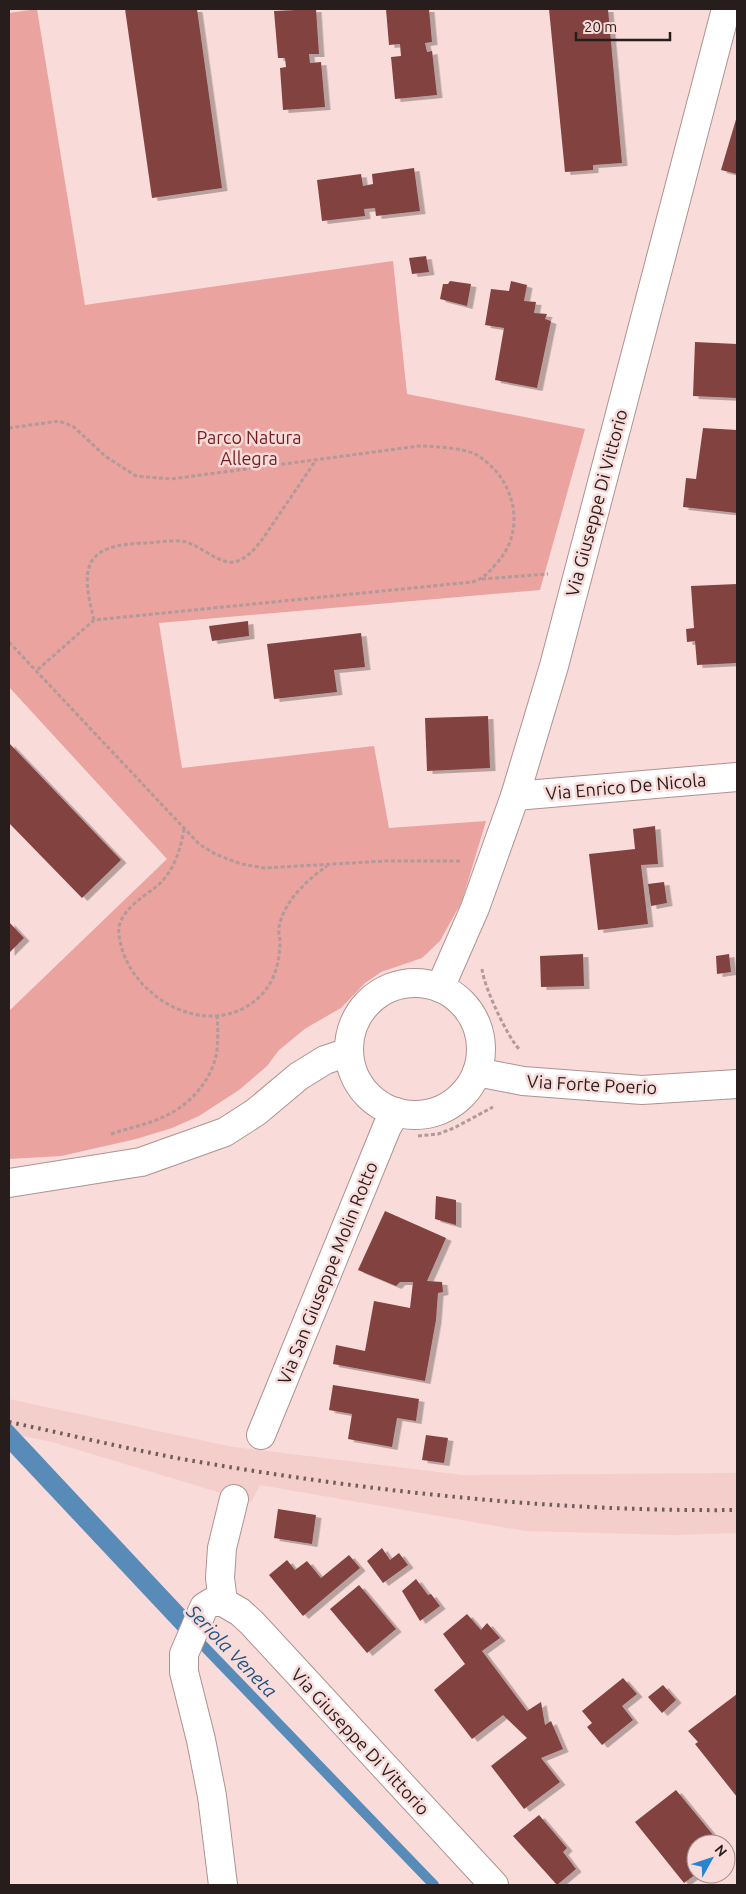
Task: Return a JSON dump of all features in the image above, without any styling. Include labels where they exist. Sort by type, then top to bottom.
[{"type":"street","name":"Via Giuseppe Di Vittorio","points":[[440,988],[475,908],[515,796],[554,666],[726,9]]},
{"type":"street","name":"Via Enrico De Nicola","points":[[515,796],[737,777]]},
{"type":"street","points":[[426,984],[440,988],[461,1001],[473,1018],[481,1040],[478,1072],[460,1098],[441,1110],[420,1115],[396,1112],[379,1104],[362,1088],[354,1074],[349,1052],[354,1023],[367,1003],[384,990],[398,985],[426,984]]},
{"type":"street","points":[[16,1180],[141,1162],[225,1132],[256,1112],[306,1072],[325,1060],[349,1052]]},
{"type":"street","name":"Via Forte Poerio","points":[[478,1072],[523,1081],[642,1090],[737,1084]]},
{"type":"street","name":"Via San Giuseppe Molin Rotto","points":[[261,1435],[387,1127],[396,1112]]},
{"type":"street","points":[[223,1885],[212,1796],[201,1740],[184,1672],[184,1654],[214,1605],[220,1578],[222,1548],[234,1499]]},
{"type":"street","name":"Via Giuseppe Di Vittorio","points":[[214,1605],[240,1612],[252,1623],[494,1885]]},
{"type":"path","points":[[9,428],[59,421],[74,427],[120,467],[136,476],[152,478],[171,479],[419,446],[440,446],[475,454],[490,465],[504,482],[513,502],[515,521],[512,540],[504,555],[481,579]]},
{"type":"path","points":[[94,620],[87,594],[87,572],[92,560],[99,553],[113,546],[126,544],[184,542],[228,562],[244,557],[256,548],[316,460]]},
{"type":"path","points":[[36,671],[94,620],[545,573],[576,582]]},
{"type":"path","points":[[9,642],[199,844],[215,854],[241,864],[265,868],[386,861],[491,860]]},
{"type":"path","points":[[184,828],[182,842],[166,877],[130,908],[119,924],[120,941],[125,958],[139,980],[156,997],[171,1007],[196,1015],[217,1015],[243,1008],[258,998],[268,988],[276,974],[279,928],[285,911],[306,881],[328,865]]},
{"type":"path","points":[[481,964],[485,986],[510,1039],[524,1052]]},
{"type":"path","points":[[110,1134],[174,1112],[198,1092],[208,1075],[217,1053],[217,1015]]},
{"type":"path","points":[[412,1138],[438,1134],[454,1128],[492,1107],[500,1105]]},
{"type":"shaded area","points":[[9,1399],[233,1447],[463,1475],[737,1473],[737,1533],[674,1535],[525,1531],[260,1485],[251,1502],[52,1442],[9,1433]]},
{"type":"green space","name":"Parco Natura Allegra","points":[[37,9],[85,305],[393,261],[407,394],[585,429],[540,590],[159,623],[182,768],[374,746],[389,828],[486,821],[462,901],[440,941],[422,958],[381,972],[365,983],[341,1008],[306,1028],[279,1050],[267,1066],[239,1090],[199,1116],[172,1128],[136,1139],[61,1156],[9,1159],[9,1011],[167,859],[9,687],[9,13]]},
{"type":"water","points":[[9,1422],[187,1612],[181,1634],[9,1451]]},
{"type":"building","points":[[125,9],[197,9],[222,188],[152,198]]},
{"type":"building","points":[[316,9],[319,54],[309,54],[310,63],[321,62],[325,107],[283,110],[280,68],[286,67],[285,58],[278,58],[274,11]]},
{"type":"building","points":[[386,9],[429,9],[432,42],[425,43],[427,52],[432,51],[437,95],[395,99],[391,57],[401,56],[400,44],[389,45]]},
{"type":"building","points":[[549,9],[608,9],[622,163],[593,165],[593,170],[565,172]]},
{"type":"building","points":[[737,116],[737,174],[721,170]]},
{"type":"building","points":[[414,168],[420,211],[376,216],[375,208],[364,209],[365,216],[322,221],[317,180],[361,174],[363,186],[373,184],[372,174]]},
{"type":"building","points":[[426,256],[429,272],[412,274],[409,258]]},
{"type":"building","points":[[450,281],[471,284],[467,306],[440,299],[443,284],[448,284]]},
{"type":"building","points":[[511,281],[527,285],[524,301],[536,302],[534,313],[547,314],[545,319],[551,321],[537,388],[495,380],[504,328],[485,325],[491,289],[509,291]]},
{"type":"building","points":[[695,342],[737,344],[737,398],[693,396]]},
{"type":"building","points":[[703,428],[737,430],[737,513],[683,507],[686,478],[696,479]]},
{"type":"building","points":[[737,584],[737,663],[697,665],[695,641],[687,642],[686,629],[694,628],[691,586]]},
{"type":"building","points":[[248,621],[249,636],[212,641],[209,626]]},
{"type":"building","points":[[361,633],[365,667],[334,670],[337,692],[274,699],[267,644]]},
{"type":"building","points":[[488,716],[490,768],[427,771],[425,718]]},
{"type":"building","points":[[9,743],[121,860],[82,898],[9,823]]},
{"type":"building","points":[[655,826],[658,864],[641,865],[648,924],[598,930],[589,854],[635,849],[633,829]]},
{"type":"building","points":[[664,882],[667,903],[651,906],[648,884]]},
{"type":"building","points":[[9,922],[24,938],[9,953]]},
{"type":"building","points":[[583,954],[584,986],[541,987],[540,956]]},
{"type":"building","points":[[729,954],[731,972],[717,974],[716,956]]},
{"type":"building","points":[[436,1196],[456,1200],[456,1225],[435,1219]]},
{"type":"building","points":[[385,1211],[446,1238],[427,1281],[442,1282],[443,1292],[438,1293],[436,1320],[425,1381],[333,1364],[336,1345],[365,1351],[374,1301],[410,1308],[413,1282],[400,1282],[396,1286],[358,1270]]},
{"type":"building","points":[[333,1385],[419,1399],[416,1421],[397,1418],[392,1447],[348,1439],[352,1414],[329,1410]]},
{"type":"building","points":[[426,1435],[448,1438],[444,1463],[422,1460]]},
{"type":"building","points":[[278,1509],[316,1515],[312,1544],[274,1538]]},
{"type":"building","points":[[382,1548],[390,1560],[399,1553],[408,1565],[383,1583],[367,1561]]},
{"type":"building","points":[[349,1555],[360,1568],[303,1616],[269,1575],[287,1560],[295,1570],[307,1561],[321,1578]]},
{"type":"building","points":[[416,1579],[428,1595],[431,1594],[440,1606],[420,1621],[402,1591]]},
{"type":"building","points":[[359,1585],[396,1629],[367,1653],[330,1609]]},
{"type":"building","points":[[467,1614],[481,1630],[487,1623],[500,1638],[482,1651],[527,1711],[541,1702],[545,1725],[551,1721],[563,1749],[541,1758],[560,1782],[524,1809],[491,1766],[527,1738],[503,1715],[472,1739],[434,1690],[465,1664],[443,1634]]},
{"type":"building","points":[[623,1678],[637,1694],[622,1706],[633,1720],[602,1745],[587,1727],[592,1723],[582,1711]]},
{"type":"building","points":[[663,1685],[676,1700],[662,1713],[648,1697]]},
{"type":"building","points":[[737,1694],[737,1797],[695,1744],[698,1742],[688,1731]]},
{"type":"building","points":[[676,1790],[712,1834],[686,1834],[686,1882],[684,1883],[635,1822]]},
{"type":"building","points":[[539,1815],[567,1848],[563,1852],[576,1869],[557,1885],[513,1836]]},
{"type":"waterway","name":"Seriola Veneta","points":[[194,1636],[434,1885]]},
{"type":"railway","points":[[9,1422],[182,1459],[389,1490],[528,1503],[668,1510],[737,1510]]}]
